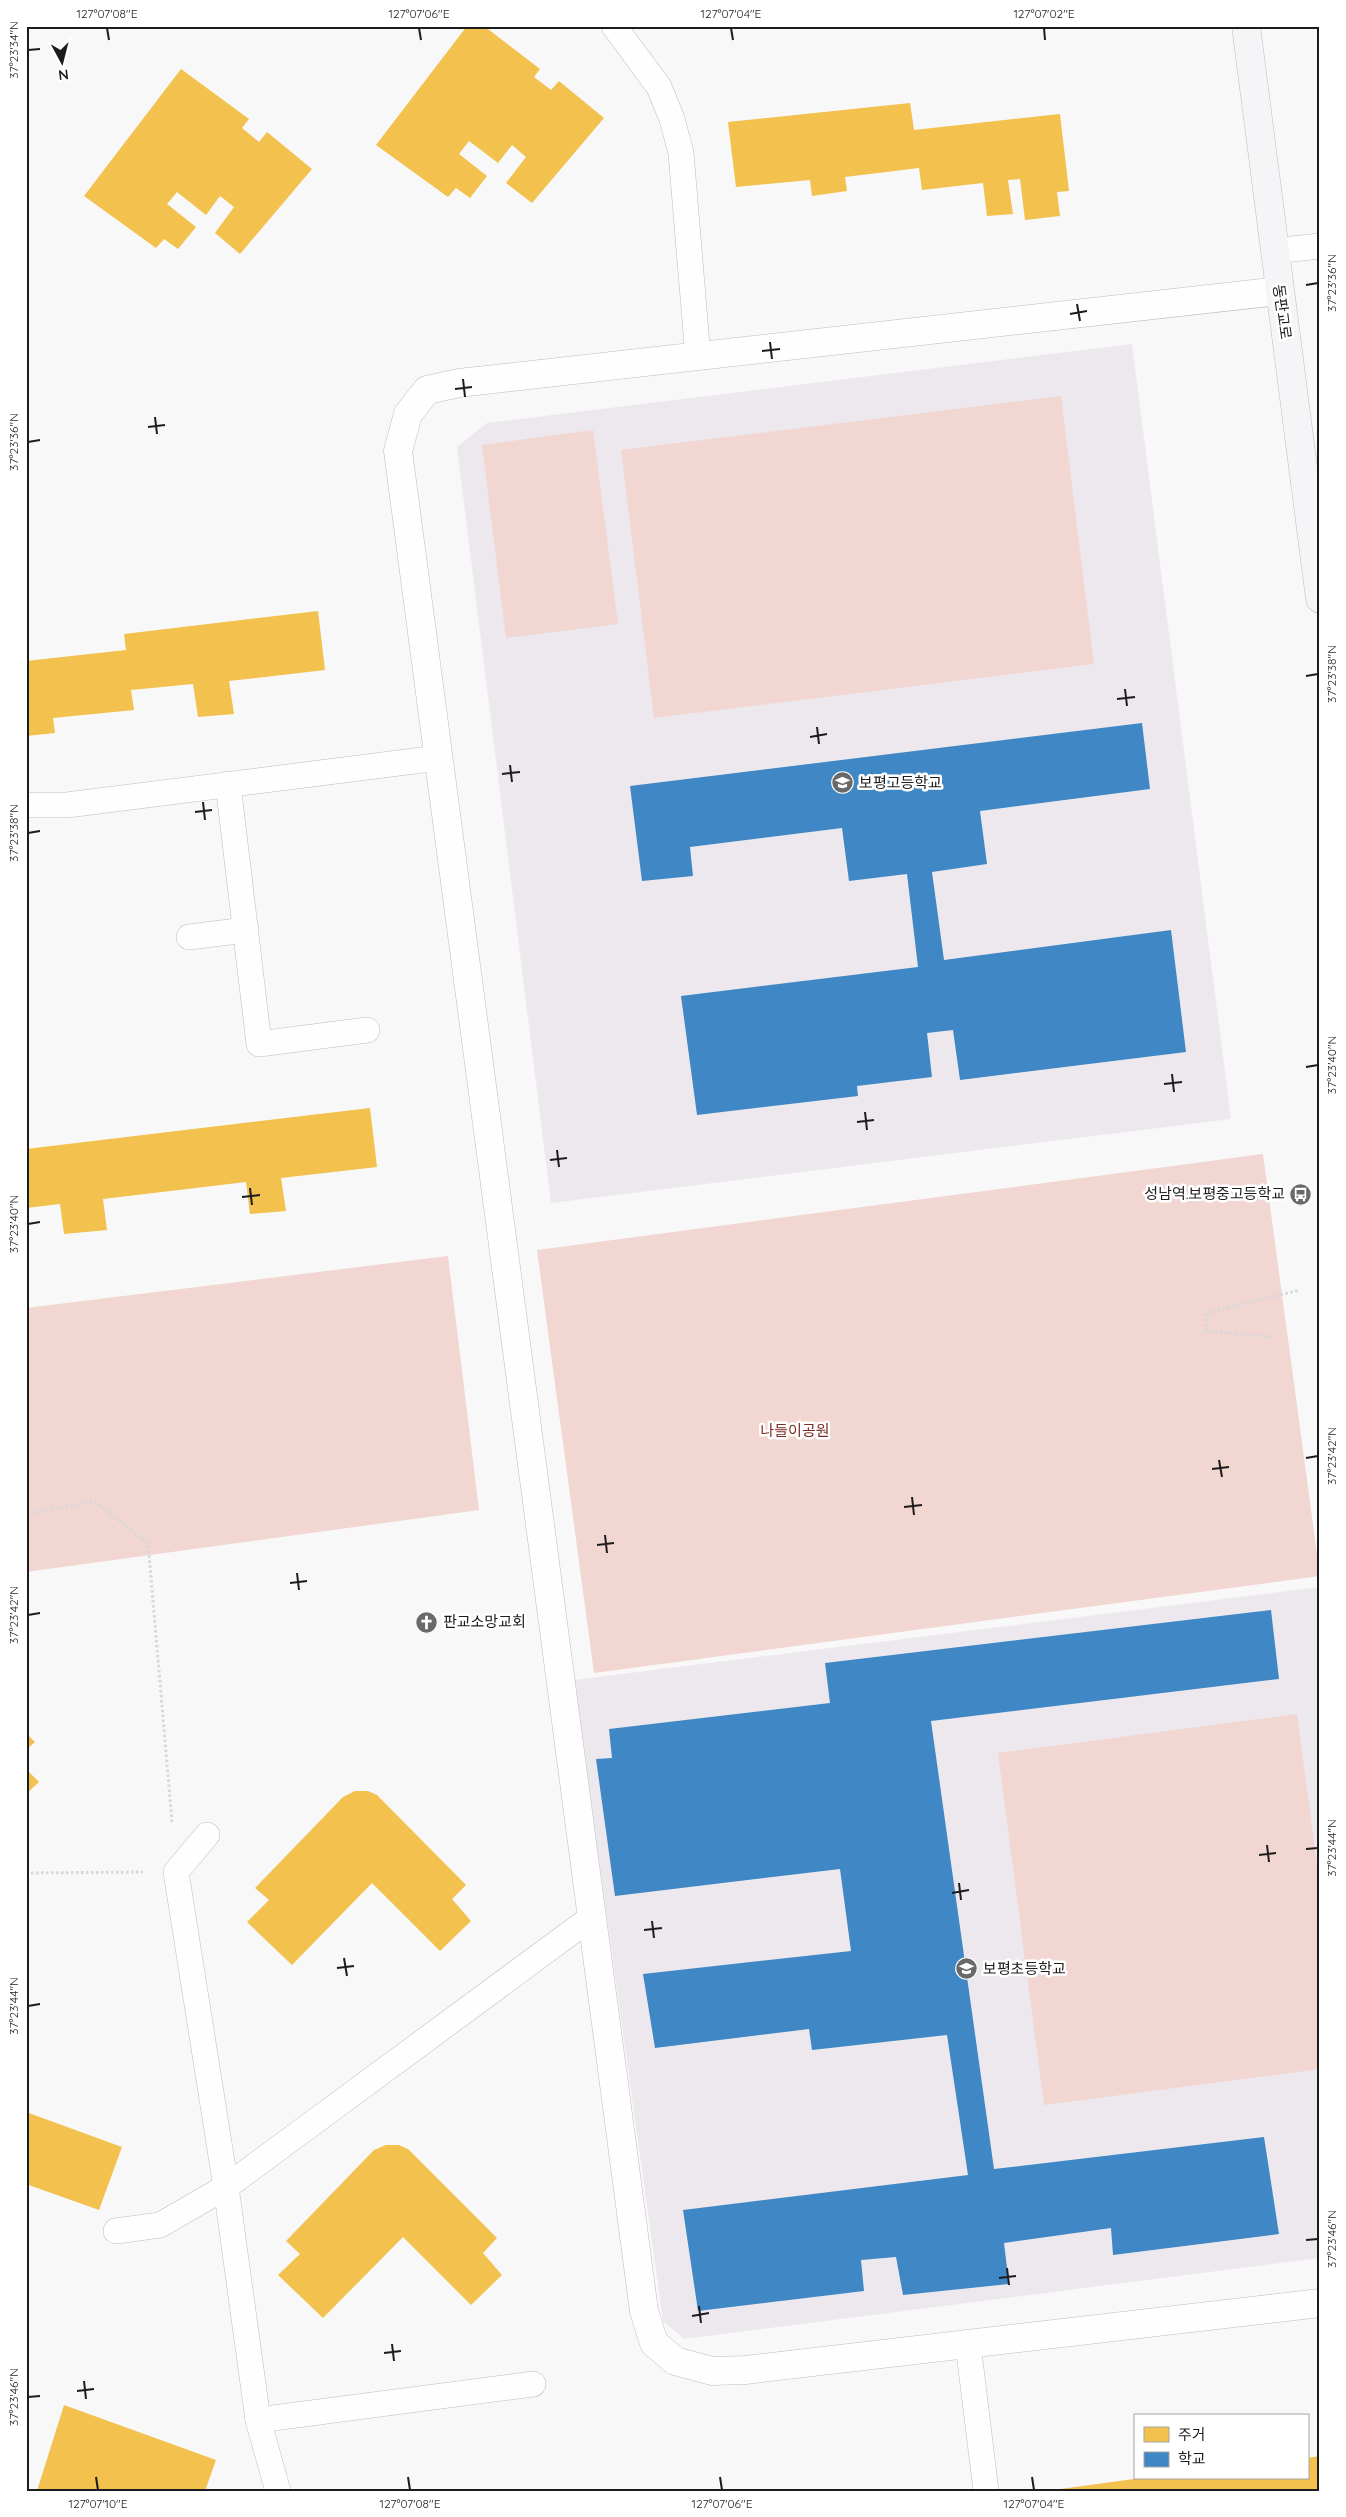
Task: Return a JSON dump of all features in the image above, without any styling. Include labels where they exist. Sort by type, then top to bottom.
[{"type":"main road","name":"동판교로","points":[[1246,26],[1320,599]]},
{"type":"street","points":[[1279,291],[459,383],[426,390],[408,414],[398,451],[644,2311],[654,2343],[675,2361],[712,2372],[745,2370],[1320,2303]]},
{"type":"lane","points":[[614,26],[635,51],[659,87],[674,127],[680,153],[698,357]]},
{"type":"lane","points":[[1274,251],[1320,246]]},
{"type":"lane","points":[[26,805],[67,805],[438,758]]},
{"type":"lane","points":[[228,784],[259,1044],[367,1030]]},
{"type":"lane","points":[[189,937],[246,930]]},
{"type":"lane","points":[[207,1835],[176,1872],[226,2187],[258,2420],[278,2491]]},
{"type":"lane","points":[[116,2231],[160,2225],[226,2187],[592,1917]]},
{"type":"lane","points":[[968,2344],[986,2491]]},
{"type":"lane","points":[[258,2420],[532,2384]]},
{"type":"path","points":[[1272,1337],[1207,1331],[1206,1313],[1300,1290]]},
{"type":"path","points":[[26,1514],[94,1501],[148,1543],[176,1872],[26,1873]]},
{"type":"shaded area","name":"보평고등학교","points":[[1132,344],[1231,1119],[551,1203],[457,447],[487,423]]},
{"type":"shaded area","name":"보평초등학교","points":[[1320,1587],[1320,2258],[684,2339],[663,2321],[574,1680]]},
{"type":"green space","points":[[1061,396],[1094,664],[654,718],[621,450]]},
{"type":"green space","points":[[593,430],[618,624],[506,638],[482,445]]},
{"type":"green space","name":"나들이공원","points":[[1263,1154],[1320,1576],[594,1673],[537,1250]]},
{"type":"green space","points":[[448,1256],[479,1510],[26,1572],[26,1308]]},
{"type":"green space","points":[[1297,1714],[1320,1887],[1320,2069],[1044,2105],[998,1753]]},
{"type":"building: 주거","points":[[467,26],[484,26],[540,69],[534,77],[551,90],[559,81],[604,118],[532,203],[506,183],[526,157],[512,145],[498,163],[469,141],[459,154],[487,176],[470,198],[456,188],[448,197],[376,145]]},
{"type":"building: 주거","points":[[181,69],[249,119],[242,128],[259,142],[267,132],[312,169],[240,254],[215,233],[234,207],[220,196],[206,215],[177,192],[167,204],[196,227],[178,249],[164,239],[156,248],[84,196]]},
{"type":"building: 주거","points":[[910,103],[914,130],[1060,114],[1069,191],[1057,192],[1060,216],[1025,220],[1020,179],[1008,180],[1013,214],[987,216],[983,183],[922,190],[919,168],[845,177],[847,191],[812,196],[810,180],[736,187],[728,122]]},
{"type":"building: 주거","points":[[318,611],[325,670],[229,681],[234,714],[198,717],[193,684],[131,690],[134,710],[53,718],[55,733],[26,736],[26,661],[126,650],[124,634]]},
{"type":"building: 주거","points":[[370,1108],[377,1167],[281,1178],[286,1211],[250,1214],[246,1182],[103,1199],[107,1230],[64,1234],[60,1204],[26,1208],[26,1149]]},
{"type":"building: 주거","points":[[26,1733],[35,1742],[26,1750]]},
{"type":"building: 주거","points":[[26,1769],[39,1782],[26,1794]]},
{"type":"building: 주거","points":[[355,1791],[368,1791],[377,1795],[466,1885],[452,1899],[471,1921],[440,1951],[372,1883],[292,1965],[247,1922],[269,1900],[255,1888],[343,1797]]},
{"type":"building: 주거","points":[[26,2112],[122,2147],[99,2210],[26,2184]]},
{"type":"building: 주거","points":[[386,2145],[399,2145],[408,2149],[497,2238],[483,2253],[502,2275],[471,2305],[403,2237],[323,2318],[278,2275],[300,2254],[286,2241],[374,2150]]},
{"type":"building: 주거","points":[[64,2405],[216,2460],[205,2491],[37,2491]]},
{"type":"building: 주거","points":[[1320,2456],[1320,2491],[1046,2491],[1134,2479],[1308,2480],[1308,2458]]},
{"type":"building: 학교","points":[[1142,723],[1150,789],[980,811],[987,864],[932,872],[944,960],[1171,930],[1186,1052],[960,1080],[953,1030],[927,1033],[932,1077],[857,1086],[858,1096],[697,1115],[681,996],[918,967],[907,874],[849,881],[842,828],[690,847],[693,876],[642,881],[630,786]]},
{"type":"building: 학교","points":[[1271,1610],[1279,1679],[931,1721],[994,2169],[1264,2137],[1279,2234],[1113,2255],[1111,2228],[1004,2243],[1009,2284],[903,2295],[896,2257],[861,2260],[864,2291],[698,2311],[683,2210],[968,2175],[947,2035],[812,2050],[809,2029],[655,2048],[643,1974],[851,1951],[840,1869],[615,1896],[596,1759],[612,1758],[609,1729],[830,1703],[825,1663]]},
{"type":"place","name":"보평고등학교","points":[[843,783]]},
{"type":"place","name":"성남역.보평중고등학교","points":[[1301,1194]]},
{"type":"place","name":"판교소망교회","points":[[427,1622]]},
{"type":"place","name":"보평초등학교","points":[[967,1969]]}]
